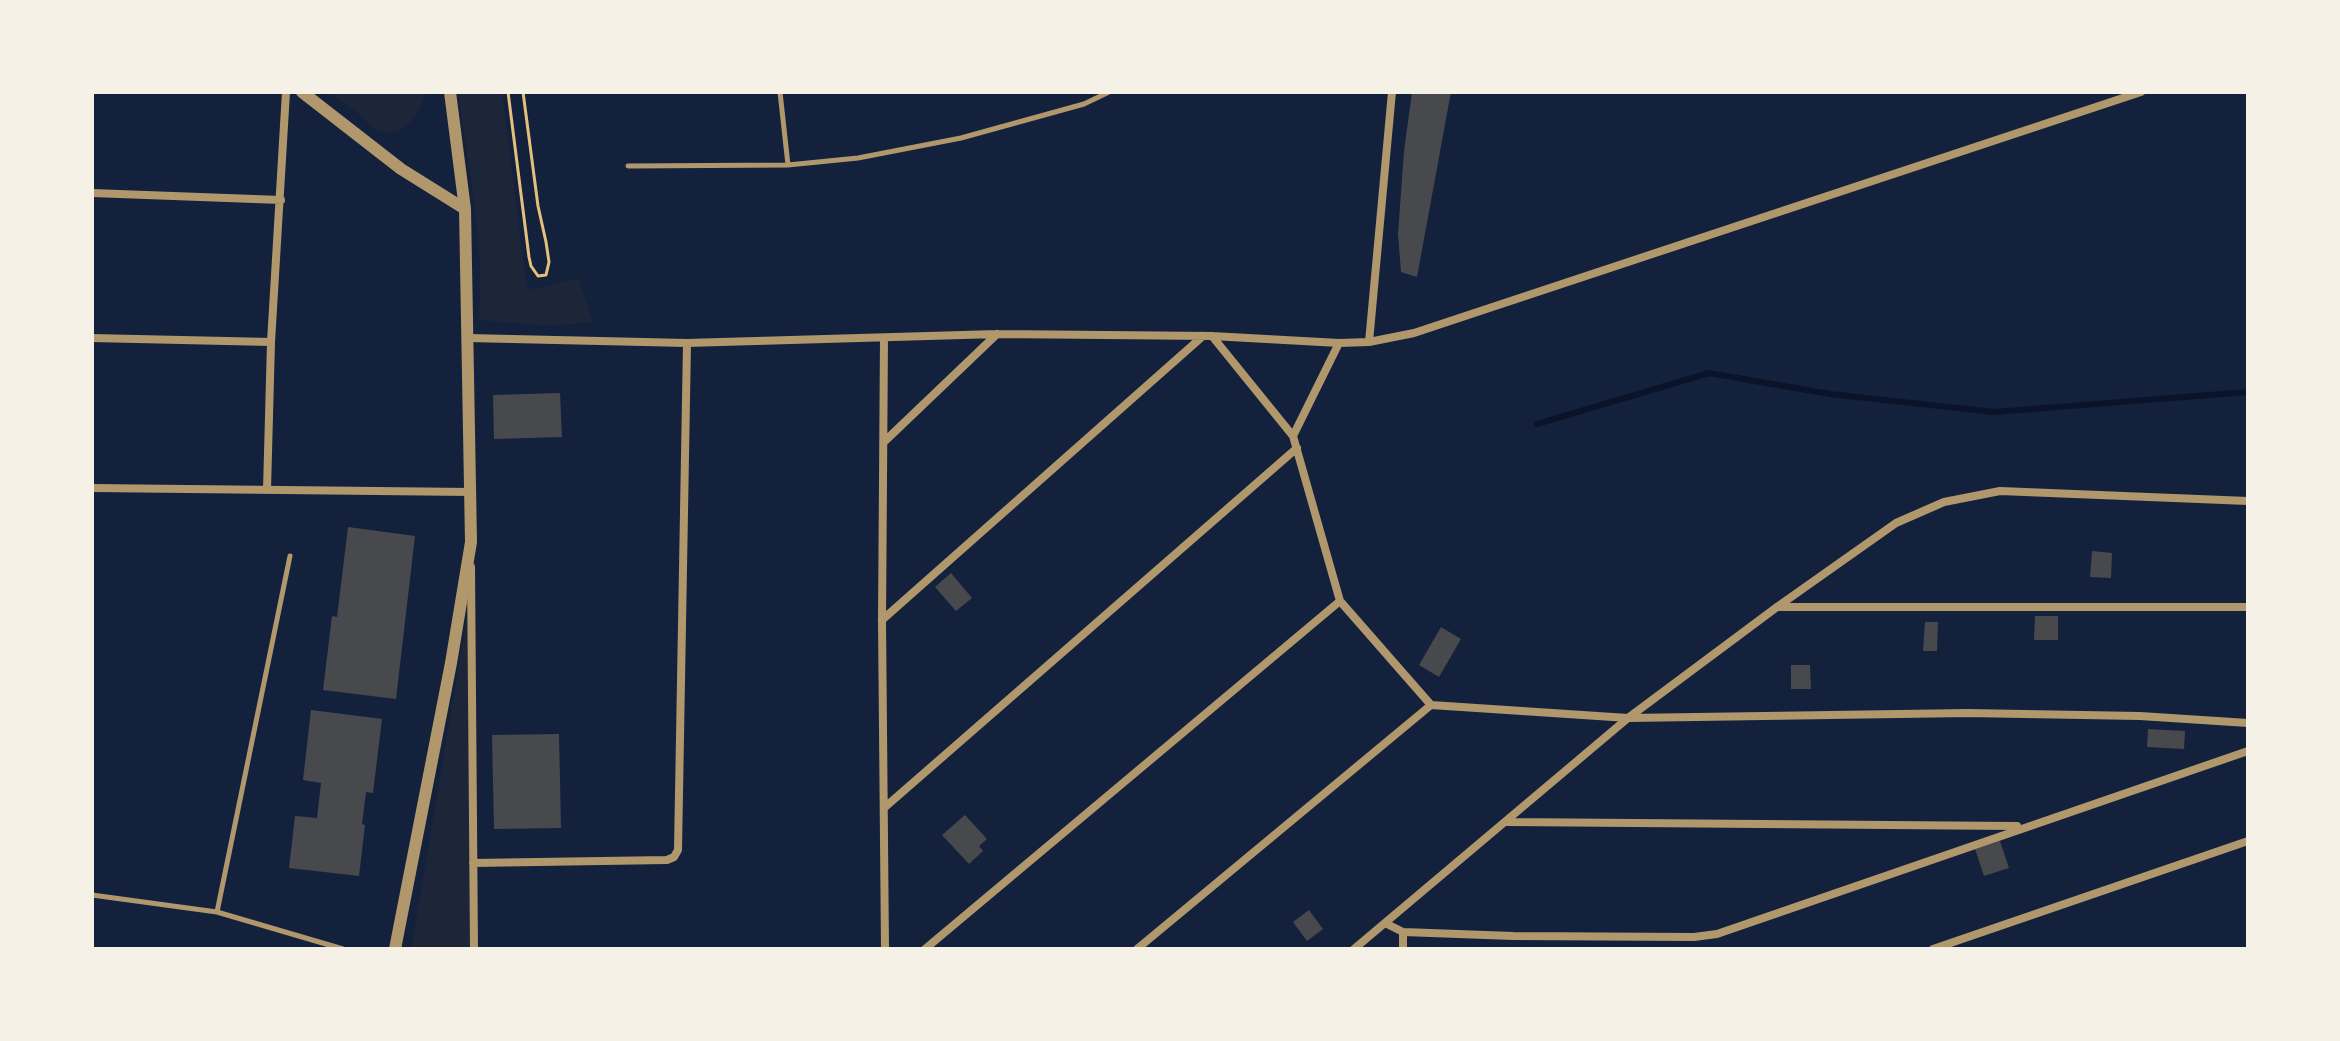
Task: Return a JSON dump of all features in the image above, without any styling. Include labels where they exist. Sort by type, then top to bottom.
[{"type":"street","points":[[267,490],[271,342],[286,92]]},
{"type":"street","points":[[302,92],[401,169],[465,209]]},
{"type":"street","points":[[450,92],[465,209],[471,492],[474,949]]},
{"type":"street","points":[[1369,342],[1392,92]]},
{"type":"street","points":[[468,338],[687,343],[997,334],[1208,336],[1369,342],[1414,333],[2141,92]]},
{"type":"street","points":[[92,193],[281,200]]},
{"type":"street","points":[[885,441],[997,334]]},
{"type":"street","points":[[1208,336],[1293,436],[1340,601],[1431,705]]},
{"type":"street","points":[[882,620],[1208,336]]},
{"type":"street","points":[[92,338],[271,342]]},
{"type":"street","points":[[884,338],[882,620],[885,949]]},
{"type":"street","points":[[473,863],[667,860],[674,857],[678,850],[687,343]]},
{"type":"street","points":[[1293,436],[1339,343]]},
{"type":"street","points":[[884,808],[1297,448]]},
{"type":"street","points":[[92,488],[471,492]]},
{"type":"street","points":[[1354,949],[1628,718],[1896,523],[1944,502],[2000,491],[2248,501]]},
{"type":"street","points":[[395,949],[451,663],[471,542]]},
{"type":"street","points":[[925,949],[1340,601]]},
{"type":"street","points":[[1777,607],[2248,607]]},
{"type":"street","points":[[1137,949],[1431,705],[1628,718],[1967,713],[2140,716],[2248,723]]},
{"type":"street","points":[[1385,923],[1403,932],[1513,936],[1717,934],[2248,751]]},
{"type":"street","points":[[1506,822],[2025,826]]},
{"type":"street","points":[[1933,949],[2248,841]]},
{"type":"street","points":[[1403,932],[1403,949]]},
{"type":"street","points":[[1513,936],[1514,949]]},
{"type":"street","points":[[1631,949],[1633,936]]},
{"type":"lane","points":[[780,92],[788,165]]},
{"type":"lane","points":[[628,166],[788,165],[858,158],[961,138],[1084,104],[1109,92]]},
{"type":"lane","points":[[217,912],[290,556]]},
{"type":"lane","points":[[92,895],[217,912],[343,949]]},
{"type":"path","points":[[508,92],[529,257],[538,276],[546,275],[549,262],[538,206],[523,92]]},
{"type":"shaded area","points":[[330,92],[425,92],[414,118],[392,133],[373,128]]},
{"type":"shaded area","points":[[458,92],[502,92],[527,289],[578,278],[593,322],[550,326],[479,320],[478,234]]},
{"type":"shaded area","points":[[471,593],[473,949],[411,949]]},
{"type":"building","points":[[1412,92],[1451,92],[1417,277],[1401,272],[1398,234]]},
{"type":"building","points":[[560,393],[562,437],[494,439],[493,395]]},
{"type":"building","points":[[348,527],[415,536],[396,699],[323,690],[332,616],[337,617]]},
{"type":"building","points":[[2092,551],[2112,553],[2111,578],[2090,577]]},
{"type":"building","points":[[951,573],[972,598],[956,611],[935,587]]},
{"type":"building","points":[[2035,616],[2058,616],[2058,640],[2034,640]]},
{"type":"building","points":[[1925,622],[1938,622],[1937,651],[1923,651]]},
{"type":"building","points":[[1441,627],[1461,639],[1439,677],[1419,665]]},
{"type":"building","points":[[1791,665],[1810,665],[1811,689],[1791,689]]},
{"type":"building","points":[[311,710],[382,719],[373,793],[366,792],[359,876],[289,868],[295,816],[317,818],[321,783],[303,780]]},
{"type":"building","points":[[2148,729],[2185,731],[2184,749],[2147,747]]},
{"type":"building","points":[[559,734],[561,828],[494,829],[492,735]]},
{"type":"building","points":[[965,815],[987,839],[979,846],[983,851],[969,864],[942,835]]},
{"type":"building","points":[[2000,841],[2009,868],[1984,876],[1975,849]]},
{"type":"building","points":[[1309,910],[1323,929],[1307,941],[1293,922]]},
{"type":"waterway","points":[[1537,424],[1709,373],[1830,394],[1994,412],[2248,392]]}]
